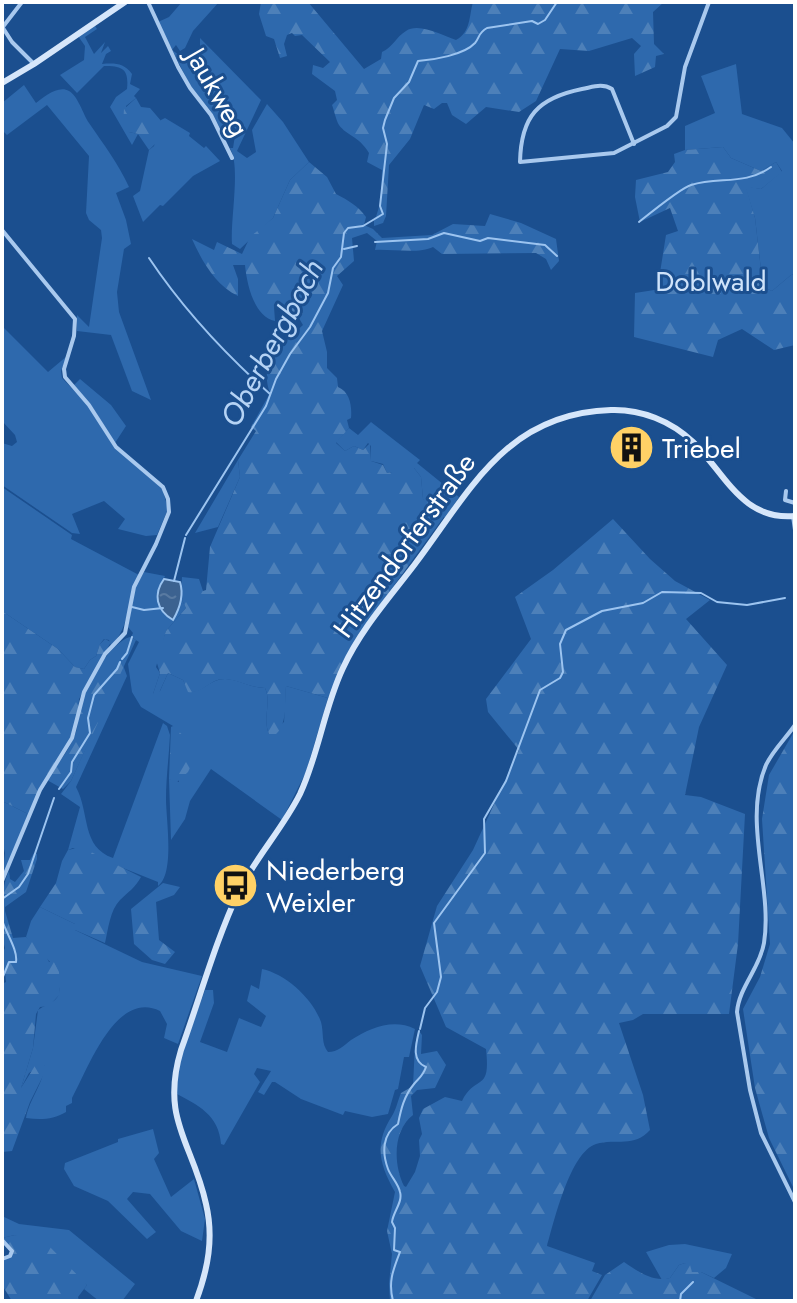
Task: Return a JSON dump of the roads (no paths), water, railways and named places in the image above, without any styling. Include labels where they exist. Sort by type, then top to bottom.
[{"type":"main road","points":[[2,83],[125,2]]},
{"type":"main road","name":"Hitzendorferstraße","points":[[196,1301],[208,1262],[210,1232],[203,1190],[175,1116],[174,1084],[181,1050],[240,891],[306,780],[333,691],[347,660],[364,631],[473,483],[496,457],[533,431],[583,413],[624,410],[655,417],[684,434],[733,492],[748,505],[770,515],[794,516]]},
{"type":"street","points":[[22,2],[3,28],[34,64]]},
{"type":"street","name":"Jaukweg","points":[[148,2],[176,63],[192,92],[211,115],[232,158]]},
{"type":"street","points":[[634,144],[612,89],[601,85],[556,96],[539,106],[525,132],[520,162],[614,153],[634,144],[667,126],[676,117],[685,67],[709,2]]},
{"type":"street","points":[[2,230],[75,319],[76,329],[64,369],[65,377],[89,405],[116,447],[163,487],[169,506],[166,523],[133,590],[125,633],[105,654],[84,692],[79,703],[76,731],[40,790],[2,881]]},
{"type":"street","points":[[786,491],[785,500],[795,503]]},
{"type":"street","points":[[794,516],[795,530]]},
{"type":"street","points":[[795,725],[771,757],[763,776],[757,840],[765,919],[764,943],[758,965],[741,997],[737,1012],[750,1090],[761,1133],[795,1202]]},
{"type":"street","points":[[2,1240],[12,1251],[10,1256],[2,1259]]},
{"type":"water","points":[[164,579],[180,582],[181,601],[173,620],[158,601],[158,590]]},
{"type":"waterway","name":"Oberbergbach","points":[[186,535],[266,406],[276,379],[328,293],[333,268],[341,257],[344,233],[348,228],[363,226],[383,214],[380,206],[387,144],[383,128],[394,98],[409,82],[418,61],[464,51],[487,28],[532,21],[538,24],[545,20],[557,2]]},
{"type":"waterway","points":[[639,222],[691,185],[751,177],[771,167]]},
{"type":"waterway","points":[[375,242],[428,239],[444,233],[480,241],[488,238],[545,245],[557,256]]},
{"type":"waterway","points":[[344,249],[357,246]]},
{"type":"waterway","points":[[149,258],[205,330],[270,394]]},
{"type":"waterway","name":"Oberbergbach","points":[[174,581],[185,538]]},
{"type":"waterway","points":[[420,1029],[425,1008],[437,992],[441,977],[434,923],[485,853],[484,819],[506,781],[540,690],[560,678],[563,672],[560,644],[566,630],[602,611],[643,603],[662,592],[701,593],[717,602],[747,605],[785,598]]},
{"type":"waterway","name":"Oberbergbach","points":[[132,607],[144,610],[163,608]]},
{"type":"waterway","name":"Oberbergbach","points":[[122,659],[132,637]]},
{"type":"waterway","name":"Oberbergbach","points":[[59,789],[90,733],[88,718],[94,695],[120,662]]},
{"type":"waterway","name":"Oberbergbach","points":[[2,899],[19,887],[28,874],[54,798]]},
{"type":"waterway","name":"Oberbergbach","points":[[2,920],[16,957],[16,962],[9,962],[2,979]]},
{"type":"waterway","points":[[393,1301],[391,1282],[400,1252],[394,1250],[395,1228],[392,1222],[401,1196],[389,1172],[384,1150],[386,1138],[398,1124],[408,1093],[426,1067],[416,1056],[419,1031]]},
{"type":"waterway","points":[[680,1301],[681,1294],[693,1282]]},
{"type":"place","name":"Triebel","points":[[631,448]]},
{"type":"place","name":"Niederberg Weixler","points":[[235,886]]},
{"type":"park label","name":"Doblwald","points":[[711,281]]}]
